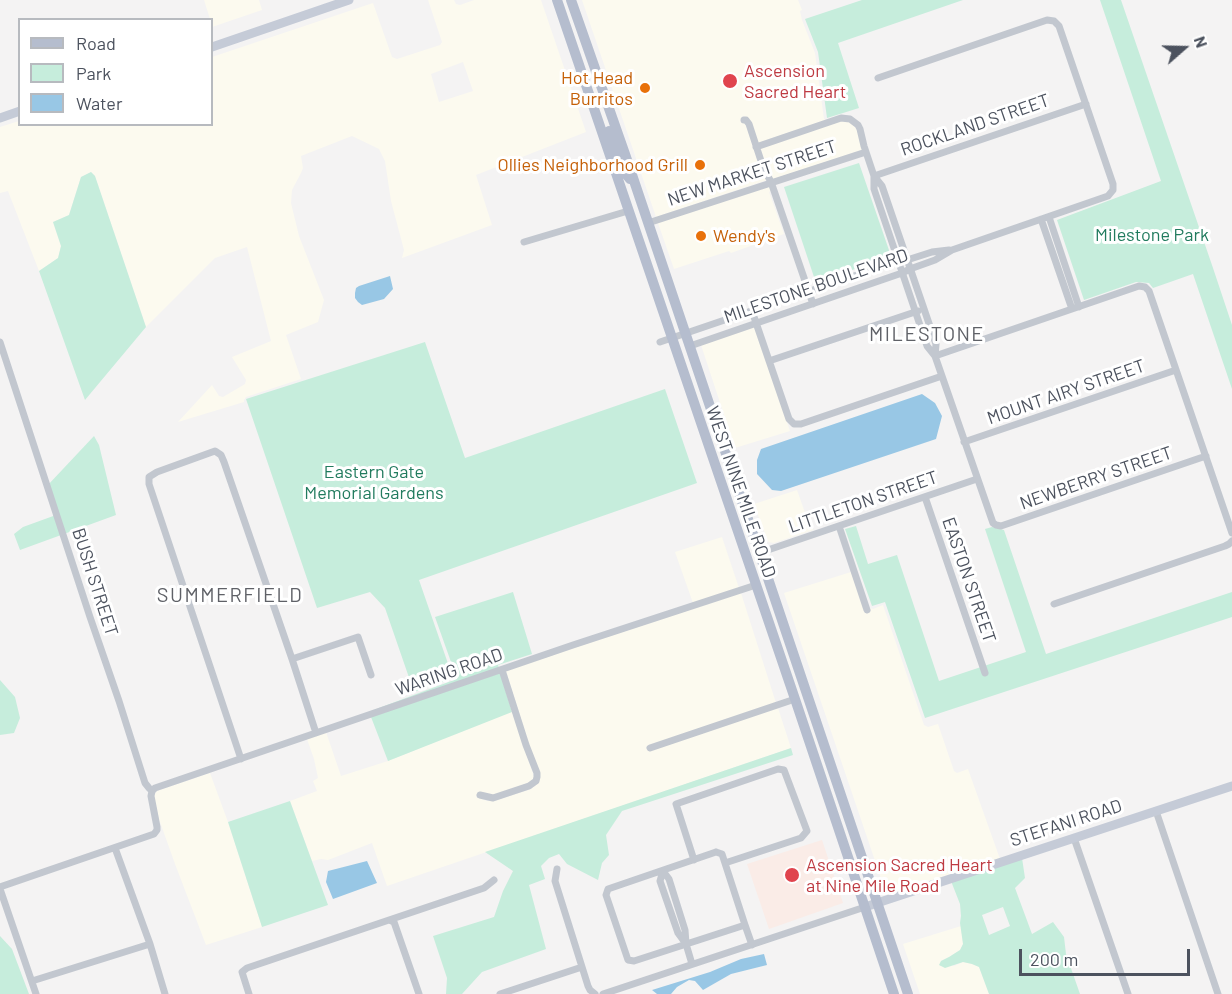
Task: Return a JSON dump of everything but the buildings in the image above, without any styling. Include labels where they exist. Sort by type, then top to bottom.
[{"type":"main road","name":"WEST NINE MILE ROAD","points":[[557,0],[634,228],[678,336]]},
{"type":"main road","points":[[565,0],[621,168],[636,187]]},
{"type":"main road","name":"WEST NINE MILE ROAD","points":[[571,0],[648,223],[709,450],[894,994]]},
{"type":"main road","points":[[678,336],[682,342],[690,346]]},
{"type":"main road","points":[[678,336],[677,341],[684,352],[707,422],[718,431]]},
{"type":"main road","name":"WEST NINE MILE ROAD","points":[[690,346],[908,994]]},
{"type":"main road","points":[[709,450],[722,463],[746,537],[751,547],[759,553]]},
{"type":"main road","points":[[756,585],[764,590],[797,682],[804,685]]},
{"type":"main road","points":[[826,791],[833,796],[870,898],[877,902]]},
{"type":"main road","points":[[865,907],[870,908],[876,917],[902,994]]},
{"type":"street","points":[[213,47],[349,0]]},
{"type":"street","points":[[878,78],[1047,20],[1054,21],[1059,26],[1086,104]]},
{"type":"street","name":"ROCKLAND STREET","points":[[874,176],[1086,104]]},
{"type":"street","name":"MILESTONE BOULEVARD","points":[[690,346],[902,273],[935,260],[952,250],[1108,196],[1113,190],[1113,184],[1086,104]]},
{"type":"street","points":[[0,118],[18,112]]},
{"type":"street","points":[[756,147],[838,119],[846,118],[854,121],[861,129],[874,176],[874,189],[927,348],[935,356]]},
{"type":"street","points":[[744,120],[749,124],[771,182],[813,304]]},
{"type":"street","name":"NEW MARKET STREET","points":[[648,223],[866,152]]},
{"type":"street","points":[[874,176],[882,186],[936,344],[935,356],[977,479]]},
{"type":"street","points":[[524,242],[628,211]]},
{"type":"street","points":[[1049,217],[1076,308]]},
{"type":"street","points":[[1041,219],[1076,308]]},
{"type":"street","name":"MILESTONE BOULEVARD","points":[[660,342],[898,261],[932,252],[952,250]]},
{"type":"street","points":[[935,356],[1139,286],[1146,287],[1232,533]]},
{"type":"street","points":[[770,361],[924,309]]},
{"type":"street","points":[[752,311],[789,419],[798,425],[942,376]]},
{"type":"street","name":"BUSH STREET","points":[[0,342],[145,783],[152,791],[157,830],[154,834],[115,849]]},
{"type":"street","name":"MOUNT AIRY STREET","points":[[964,442],[1176,370]]},
{"type":"street","points":[[241,759],[149,484],[149,477],[157,472],[215,451],[221,455],[316,733]]},
{"type":"street","name":"NEWBERRY STREET","points":[[977,479],[990,519],[996,525],[1001,526],[1206,456]]},
{"type":"street","name":"LITTLETON STREET","points":[[759,553],[977,479]]},
{"type":"street","name":"EASTON STREET","points":[[925,497],[985,673]]},
{"type":"street","points":[[839,526],[867,610]]},
{"type":"street","points":[[1054,604],[1225,546],[1232,541]]},
{"type":"street","name":"WARING ROAD","points":[[152,791],[155,788],[584,641],[756,585]]},
{"type":"street","points":[[292,659],[358,637],[371,675]]},
{"type":"street","points":[[480,795],[489,798],[502,795],[529,786],[536,781],[537,777],[502,670]]},
{"type":"street","points":[[650,748],[795,699]]},
{"type":"street","points":[[694,860],[676,804],[778,769],[784,770],[807,831],[801,838],[725,863]]},
{"type":"street","name":"STEFANI ROAD","points":[[603,994],[1232,786]]},
{"type":"street","points":[[1156,811],[1218,994]]},
{"type":"street","points":[[1074,838],[1128,994]]},
{"type":"street","points":[[36,994],[0,888],[115,849],[150,944],[165,994]]},
{"type":"street","points":[[745,925],[634,962],[628,960],[606,895],[608,889],[716,852],[722,855],[752,945]]},
{"type":"street","points":[[557,869],[555,881],[590,990],[594,993]]},
{"type":"street","points":[[663,871],[669,879],[686,930],[686,944],[692,964]]},
{"type":"street","points":[[249,994],[242,972],[247,968],[484,888],[494,880]]},
{"type":"street","points":[[389,921],[394,922],[419,994]]},
{"type":"street","points":[[32,981],[150,944]]},
{"type":"street","points":[[500,994],[582,967]]},
{"type":"shaded area","points":[[204,0],[259,0],[262,10],[213,27],[213,18],[210,18]]},
{"type":"shaded area","points":[[428,0],[454,0],[460,5],[474,0],[541,0],[586,132],[476,175],[492,225],[402,258],[404,250],[391,201],[385,161],[379,149],[352,136],[301,156],[303,168],[292,190],[291,203],[299,236],[324,300],[318,322],[286,335],[301,379],[246,397],[244,402],[178,422],[212,385],[219,396],[223,397],[245,384],[246,380],[232,357],[271,341],[247,247],[215,258],[146,327],[95,176],[91,172],[81,177],[69,215],[53,222],[61,246],[58,258],[39,271],[8,191],[0,193],[0,127],[18,121],[18,126],[213,126],[213,57],[373,3],[392,57],[397,59],[440,45],[442,42]],"holes":[[[463,62],[473,91],[439,102],[431,74]]]},
{"type":"shaded area","points":[[582,0],[798,0],[802,10],[800,11],[802,20],[815,53],[824,119],[826,120],[758,143],[749,119],[743,116],[740,121],[746,125],[760,169],[767,180],[656,217]]},
{"type":"shaded area","points":[[841,121],[849,122],[855,127],[862,150],[773,179],[760,148]]},
{"type":"shaded area","points":[[769,186],[784,234],[731,253],[729,251],[674,269],[658,223]]},
{"type":"shaded area","points":[[754,327],[790,431],[735,448],[701,345]]},
{"type":"shaded area","points":[[797,490],[813,530],[774,543],[768,542],[754,504]]},
{"type":"shaded area","points":[[722,537],[739,588],[693,603],[675,552]]},
{"type":"shaded area","points":[[851,572],[865,613],[871,611],[870,608],[883,605],[924,725],[928,727],[938,724],[954,771],[957,773],[968,769],[1000,859],[887,896],[784,593]]},
{"type":"shaded area","points":[[741,593],[776,703],[646,747],[648,751],[778,708],[791,748],[387,886],[372,843],[328,860],[312,861],[290,801],[317,791],[313,781],[318,778],[307,739],[326,732],[341,776],[388,761],[512,711],[534,777],[531,782],[493,795],[479,792],[476,797],[487,801],[494,801],[531,789],[538,783],[529,744],[506,671]]},
{"type":"shaded area","points":[[210,773],[262,927],[206,945],[159,819],[154,796],[157,791]]},
{"type":"shaded area","name":"Ascension Sacred Heart at Nine Mile Road","points":[[822,840],[843,903],[769,929],[747,864]]},
{"type":"shaded area","points":[[961,926],[963,944],[960,950],[941,961],[954,966],[963,962],[979,967],[989,994],[920,994],[903,944]]},
{"type":"green space","points":[[862,0],[963,0],[838,43],[859,108],[827,118],[818,52],[805,19]]},
{"type":"green space","name":"Milestone Park","points":[[1100,0],[1121,0],[1213,268],[1232,325],[1232,389],[1193,274],[1153,288],[1149,283],[1136,282],[1084,300],[1057,220],[1161,181]]},
{"type":"green space","points":[[859,163],[891,256],[816,283],[784,187]]},
{"type":"green space","points":[[91,172],[95,176],[146,327],[85,400],[39,271],[58,258],[61,246],[53,222],[69,215],[81,177]]},
{"type":"green space","name":"Eastern Gate Memorial Gardens","points":[[425,342],[465,458],[665,389],[697,483],[419,580],[453,678],[414,692],[385,608],[370,592],[317,608],[246,399]]},
{"type":"green space","points":[[94,436],[99,445],[116,515],[20,550],[14,534],[23,527],[56,515],[47,486]]},
{"type":"green space","points":[[856,526],[868,564],[897,555],[939,681],[1026,652],[985,529],[992,527],[1004,530],[1046,654],[1232,592],[1232,617],[925,718],[885,602],[872,606],[845,529]]},
{"type":"green space","points":[[513,592],[532,654],[498,665],[499,668],[368,712],[454,680],[456,676],[435,617]]},
{"type":"green space","points":[[500,673],[512,712],[388,761],[371,717]]},
{"type":"green space","points":[[0,680],[15,697],[20,718],[14,733],[0,735]]},
{"type":"green space","points":[[791,748],[793,755],[622,811],[606,835],[609,855],[602,863],[598,880],[567,864],[559,854],[549,858],[541,866],[545,879],[529,885],[546,949],[482,972],[462,994],[446,994],[447,978],[433,936],[494,917],[513,871],[485,852]]},
{"type":"green space","points":[[290,801],[328,905],[262,927],[228,822]]},
{"type":"green space","points":[[1022,858],[1025,878],[1015,888],[1032,934],[1053,922],[1064,937],[1066,954],[1080,994],[989,994],[979,967],[963,962],[945,968],[939,965],[941,961],[960,950],[963,944],[960,904],[951,881]],"holes":[[[1003,907],[1010,926],[989,935],[982,915]]]},
{"type":"green space","points":[[0,936],[12,949],[29,994],[0,994]]},
{"type":"water","points":[[390,276],[393,289],[384,299],[362,305],[355,298],[356,288],[359,286]]},
{"type":"water","points":[[922,394],[935,403],[942,416],[936,439],[781,491],[772,490],[757,474],[757,460],[761,449]]},
{"type":"water","points":[[367,861],[377,883],[333,899],[326,882],[328,871]]},
{"type":"water","points":[[764,954],[767,965],[731,974],[703,990],[695,981],[689,980],[677,987],[671,994],[657,994],[652,990],[710,972],[741,959]]},
{"type":"place","name":"Ascension Sacred Heart","points":[[730,81]]},
{"type":"place","name":"Hot Head Burritos","points":[[645,88]]},
{"type":"place","name":"Ollies Neighborhood Grill","points":[[700,165]]},
{"type":"place","name":"Wendy's","points":[[701,236]]},
{"type":"place","name":"Ascension Sacred Heart at Nine Mile Road","points":[[792,875]]},
{"type":"district","name":"MILESTONE","points":[[927,334]]},
{"type":"district","name":"SUMMERFIELD","points":[[230,595]]}]
